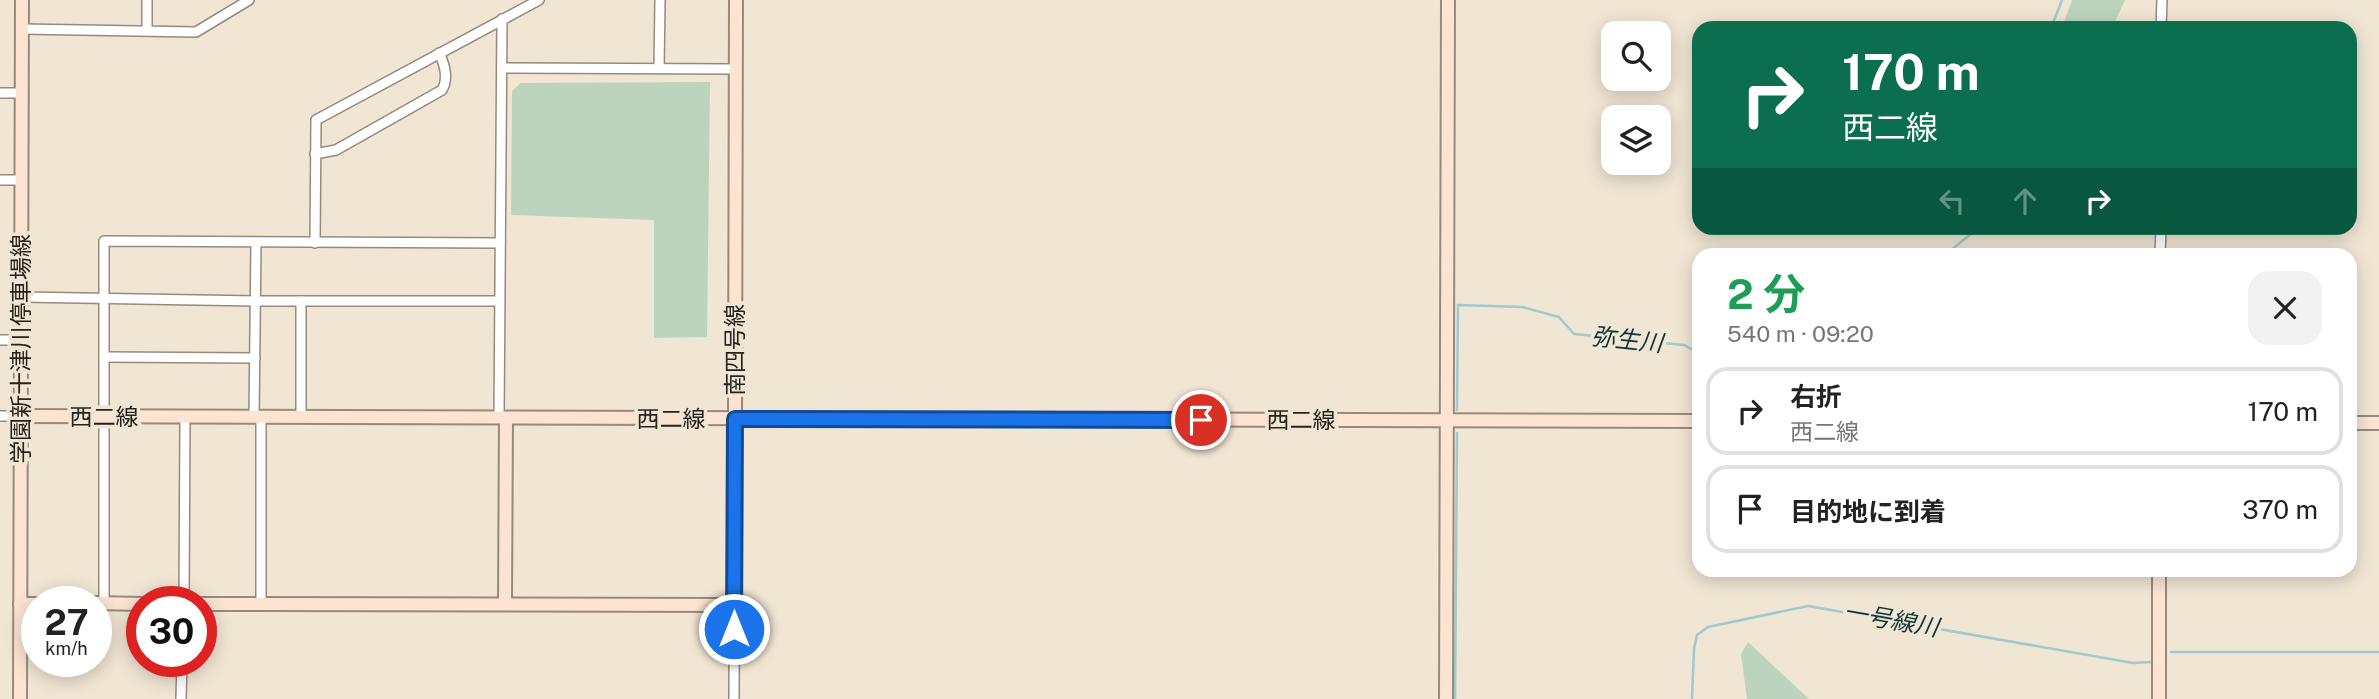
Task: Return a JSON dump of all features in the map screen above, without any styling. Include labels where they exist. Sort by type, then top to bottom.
[{"type":"street","name":"学園新十津川停車場線","points":[[20,699],[22,0]]},
{"type":"street","points":[[147,0],[148,30]]},
{"type":"street","points":[[22,29],[196,32],[249,0]]},
{"type":"street","points":[[315,243],[316,120],[539,0]]},
{"type":"street","points":[[659,68],[660,0]]},
{"type":"street","name":"南四号線","points":[[734,699],[736,0]]},
{"type":"street","points":[[1446,699],[1448,0]]},
{"type":"street","points":[[2161,21],[2162,0]]},
{"type":"street","points":[[502,19],[498,301],[505,604]]},
{"type":"street","points":[[315,154],[335,150],[442,90],[446,83],[445,65],[439,53]]},
{"type":"street","points":[[502,68],[736,69]]},
{"type":"street","points":[[0,93],[22,93]]},
{"type":"street","points":[[0,180],[22,180]]},
{"type":"street","points":[[100,586],[104,241],[500,243]]},
{"type":"street","points":[[256,243],[255,358],[261,603]]},
{"type":"street","points":[[22,297],[498,301]]},
{"type":"street","points":[[301,417],[302,301]]},
{"type":"street","points":[[0,340],[20,340]]},
{"type":"street","points":[[104,357],[255,358]]},
{"type":"street","points":[[0,416],[21,416]]},
{"type":"street","name":"西二線","points":[[21,416],[1692,421]]},
{"type":"street","points":[[184,586],[185,417]]},
{"type":"street","points":[[2357,423],[2379,423]]},
{"type":"street","points":[[2159,577],[2159,699]]},
{"type":"street","points":[[217,604],[734,605]]},
{"type":"street","points":[[181,699],[182,677]]},
{"type":"green space","points":[[2072,0],[2125,0],[2115,21],[2064,21]]},
{"type":"green space","points":[[710,82],[707,337],[654,338],[654,220],[511,215],[512,91],[521,83]]},
{"type":"green space","points":[[1748,642],[1809,699],[1747,699],[1741,654]]},
{"type":"waterway","name":"弥生川","points":[[2054,21],[2062,0]]},
{"type":"waterway","name":"弥生川","points":[[1954,248],[1970,235]]},
{"type":"waterway","name":"弥生川","points":[[1457,410],[1458,305],[1522,307],[1559,317],[1574,334],[1684,345],[1692,349]]},
{"type":"waterway","name":"弥生川","points":[[1455,699],[1457,433]]},
{"type":"waterway","name":"一号線川","points":[[1692,699],[1697,635],[1708,627],[1808,606],[2133,663],[2152,662]]},
{"type":"waterway","name":"一号線川","points":[[2171,652],[2379,652]]},
{"type":"route","points":[[734,629],[735,419],[1201,420]]}]
